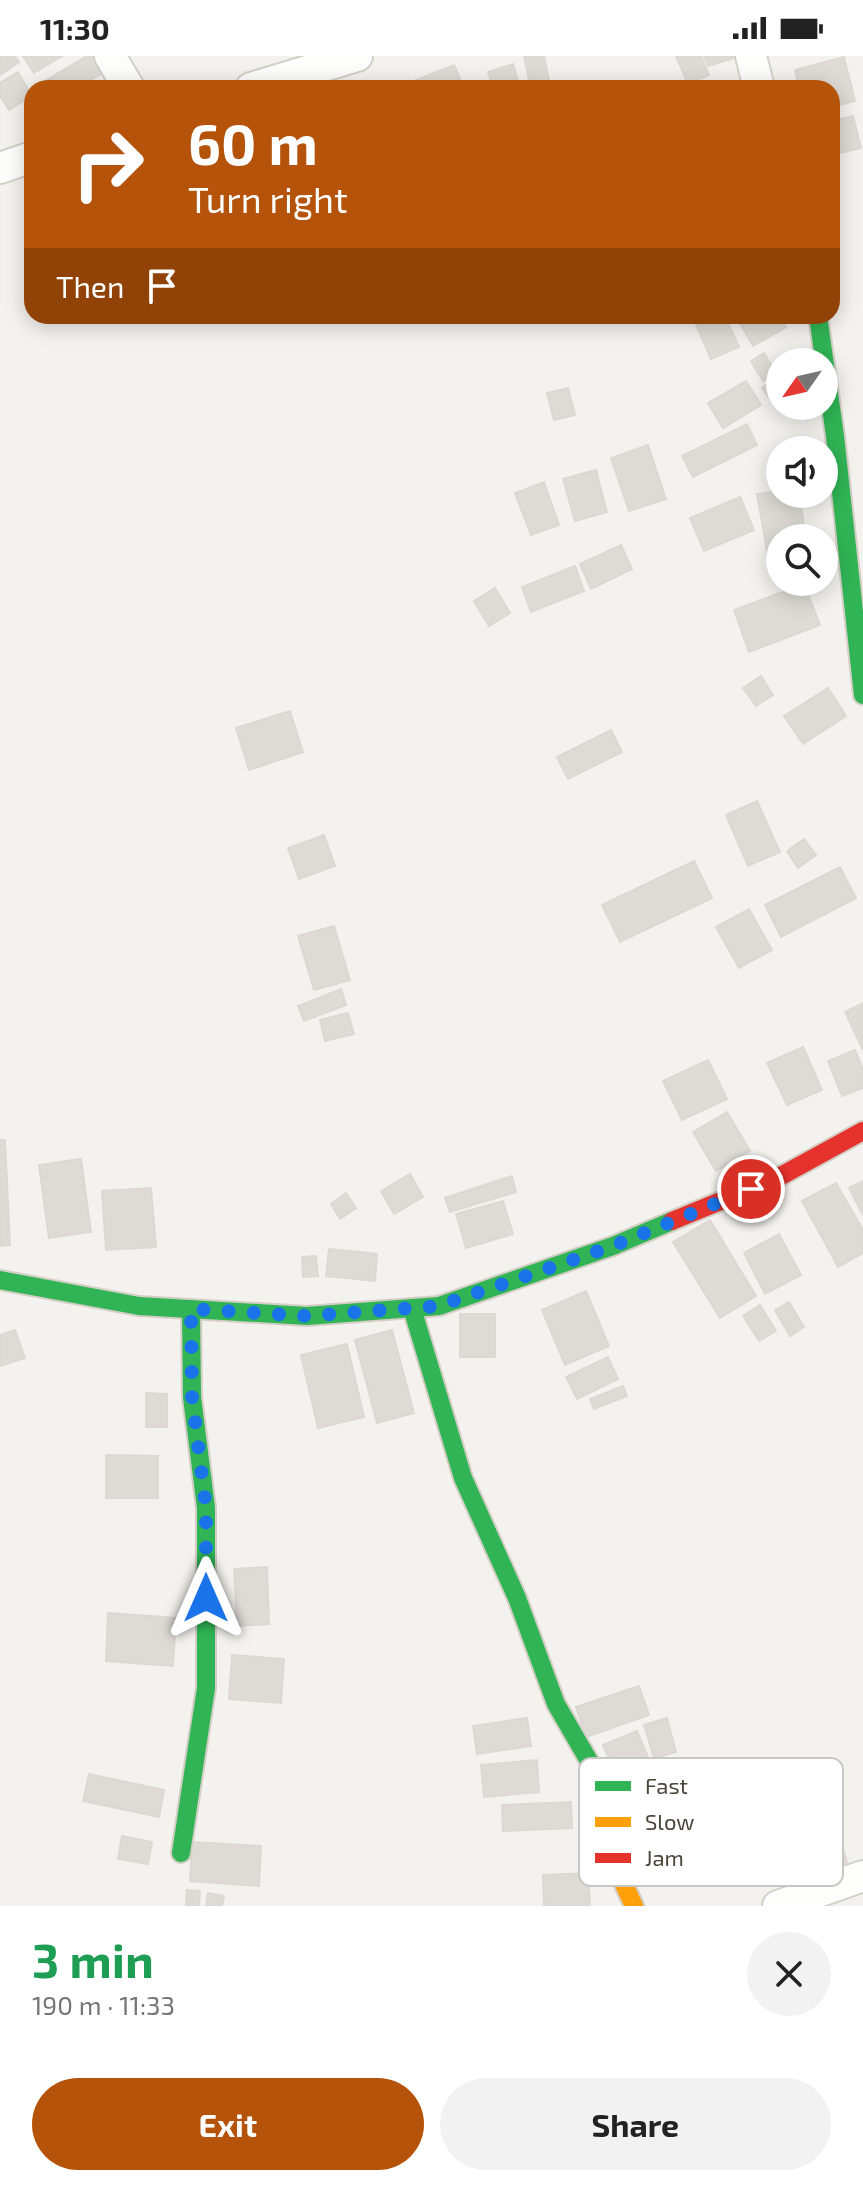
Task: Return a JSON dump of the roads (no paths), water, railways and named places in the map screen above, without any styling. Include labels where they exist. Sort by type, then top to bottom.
[{"type":"street","points":[[110,56],[124,80]]},
{"type":"street","points":[[278,80],[357,56]]},
{"type":"street","points":[[751,56],[757,80]]},
{"type":"street","points":[[0,168],[24,160]]},
{"type":"street","points":[[819,324],[835,436],[863,695]]},
{"type":"street","points":[[0,1280],[139,1306],[307,1316],[439,1306],[613,1246],[779,1177],[863,1131]]},
{"type":"street","points":[[412,1308],[463,1478],[517,1598],[556,1704],[587,1758]]},
{"type":"street","points":[[181,1853],[206,1688],[206,1508],[192,1397],[191,1309]]},
{"type":"street","points":[[843,1883],[863,1876]]},
{"type":"street","points":[[625,1886],[634,1906]]},
{"type":"street","points":[[778,1906],[835,1886]]}]
